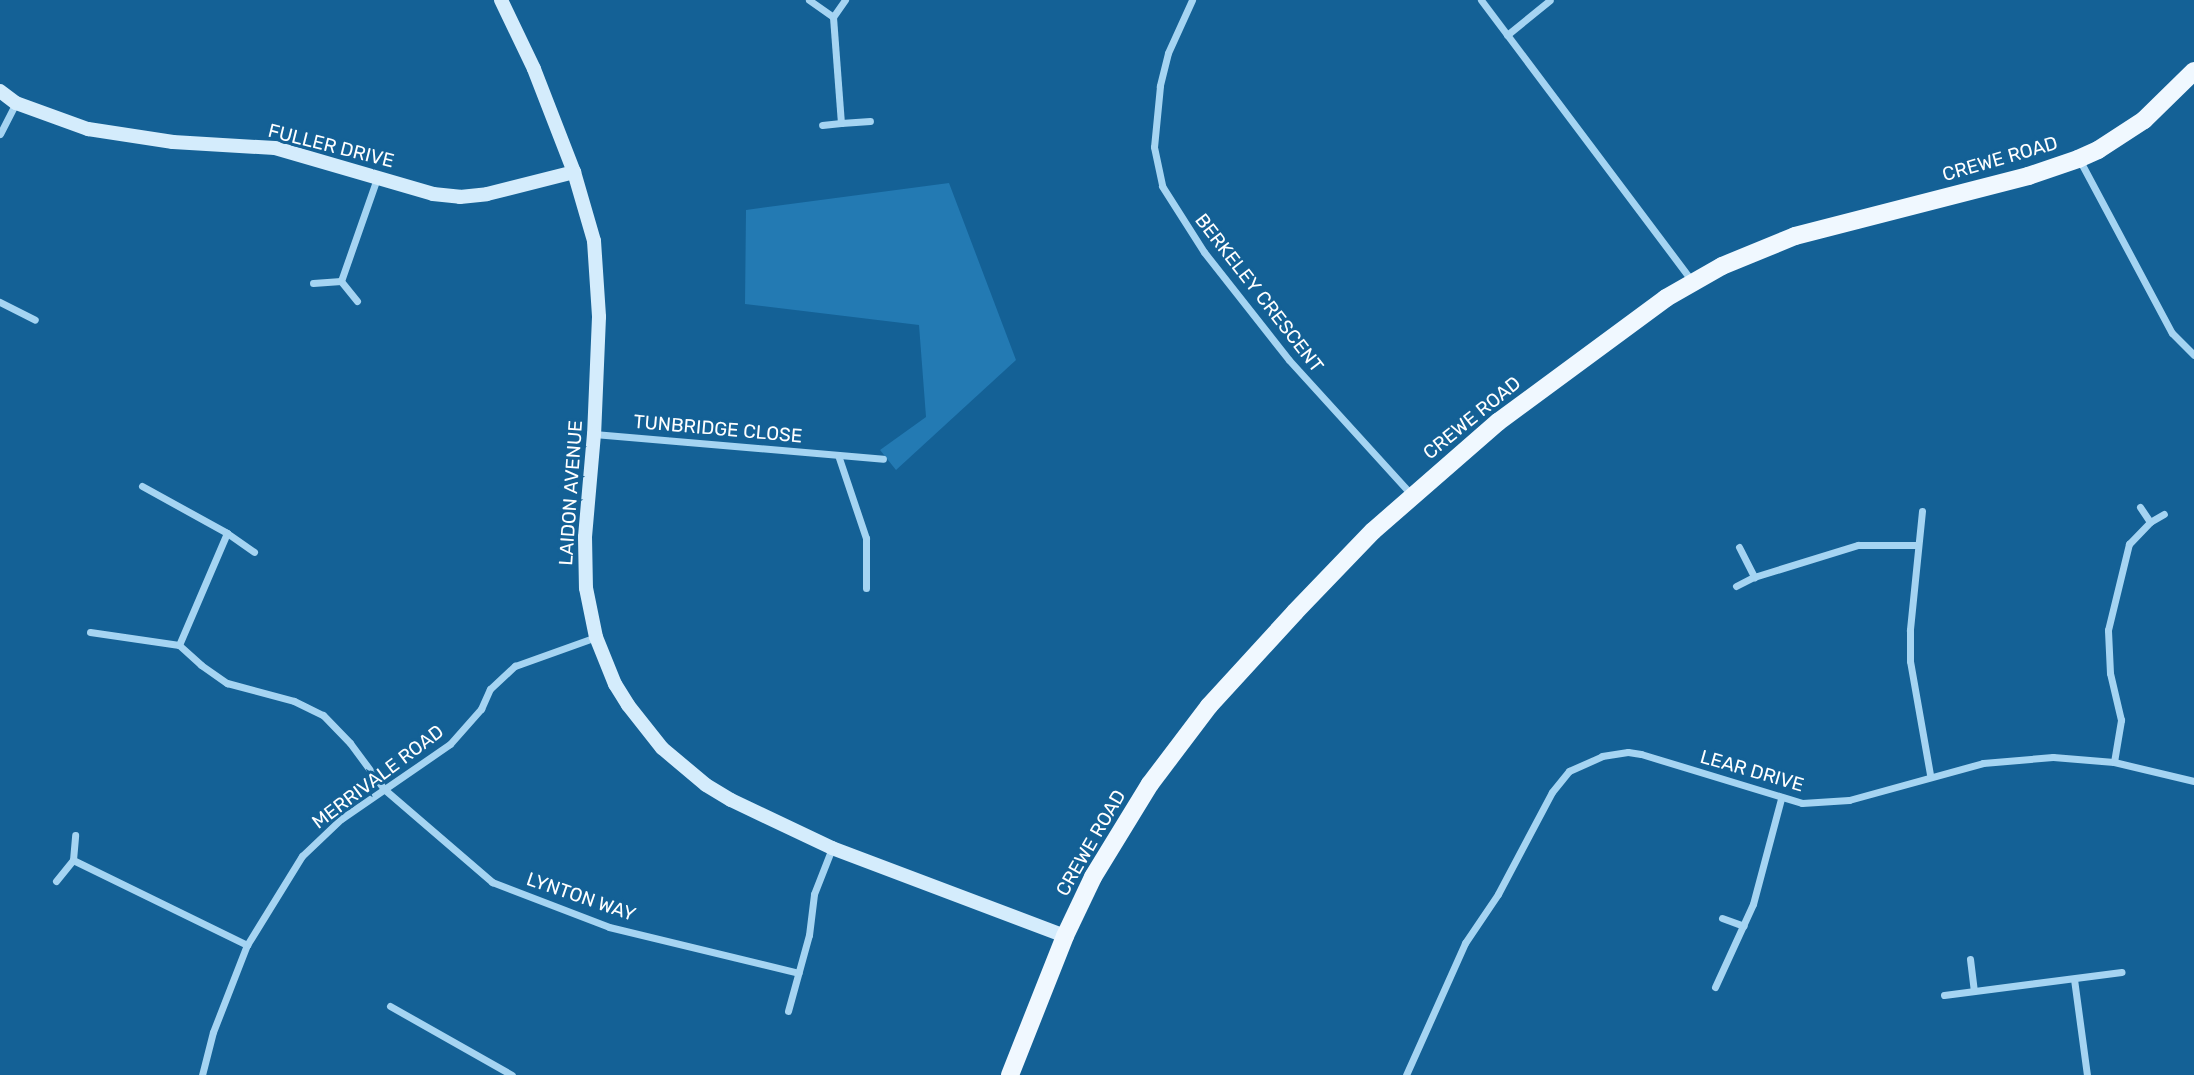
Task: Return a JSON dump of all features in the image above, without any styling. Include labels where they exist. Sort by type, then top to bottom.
[{"type":"main road","name":"CREWE ROAD","points":[[1010,1075],[1065,936],[1093,877],[1150,784],[1209,706],[1294,612],[1412,495],[1498,422],[1656,305],[1754,252],[1795,236],[2028,176],[2078,159],[2098,150],[2144,120],[2194,71]]},
{"type":"street","name":"LAIDON AVENUE","points":[[501,0],[534,69],[574,172],[594,241],[599,317],[594,434],[584,562],[596,637],[615,684],[662,748],[683,767],[731,800],[832,848],[1065,936]]},
{"type":"street","points":[[809,0],[833,17]]},
{"type":"street","points":[[841,123],[833,17],[845,0]]},
{"type":"street","name":"BERKELEY CRESCENT","points":[[1192,0],[1168,53],[1160,86],[1154,147],[1155,167],[1162,186],[1204,252],[1289,360],[1412,495]]},
{"type":"street","points":[[1481,0],[1693,283]]},
{"type":"street","points":[[1507,35],[1550,0]]},
{"type":"street","name":"FULLER DRIVE","points":[[0,91],[16,103],[89,129],[173,142],[275,148],[433,194],[460,197],[487,194],[574,172]]},
{"type":"street","points":[[0,134],[16,103]]},
{"type":"street","points":[[822,125],[870,121]]},
{"type":"street","points":[[2078,159],[2172,333],[2194,355]]},
{"type":"street","points":[[341,281],[377,177]]},
{"type":"street","points":[[313,283],[341,281]]},
{"type":"street","points":[[341,281],[357,301]]},
{"type":"street","points":[[0,302],[35,320]]},
{"type":"street","name":"TUNBRIDGE CLOSE","points":[[594,434],[883,459]]},
{"type":"street","points":[[838,455],[866,537],[866,588]]},
{"type":"street","points":[[142,486],[227,533],[254,552]]},
{"type":"street","points":[[2140,508],[2150,522]]},
{"type":"street","points":[[1922,511],[1916,545],[1910,661],[1930,775]]},
{"type":"street","points":[[2114,762],[2121,720],[2110,673],[2108,630],[2129,544],[2150,522],[2165,514]]},
{"type":"street","points":[[90,632],[179,645],[227,533]]},
{"type":"street","points":[[1736,586],[1754,577],[1858,545],[1916,545]]},
{"type":"street","points":[[1739,547],[1754,577]]},
{"type":"street","name":"MERRIVALE ROAD","points":[[202,1075],[213,1032],[247,945],[302,856],[341,819],[450,744],[481,709],[490,689],[515,666],[596,637]]},
{"type":"street","name":"LYNTON WAY","points":[[179,645],[227,683],[294,701],[323,715],[350,743],[384,789],[492,882],[609,927],[799,972]]},
{"type":"street","name":"LEAR DRIVE","points":[[1406,1075],[1465,943],[1498,894],[1552,792],[1569,771],[1602,755],[1628,752],[1802,803],[1832,803],[1871,795],[1930,775],[1983,763],[2027,759],[2083,758],[2114,762],[2194,781]]},
{"type":"street","points":[[1715,987],[1744,926],[1781,799]]},
{"type":"street","points":[[56,881],[73,860],[75,835]]},
{"type":"street","points":[[788,1011],[809,934],[814,894],[832,848]]},
{"type":"street","points":[[73,860],[247,945]]},
{"type":"street","points":[[1721,918],[1744,926]]},
{"type":"street","points":[[1970,959],[1974,991]]},
{"type":"street","points":[[1944,995],[2122,972]]},
{"type":"street","points":[[2074,979],[2087,1075]]},
{"type":"street","points":[[390,1006],[512,1075]]},
{"type":"shaded area","points":[[949,183],[1016,360],[896,470],[880,450],[926,417],[919,325],[745,304],[746,210]]}]
